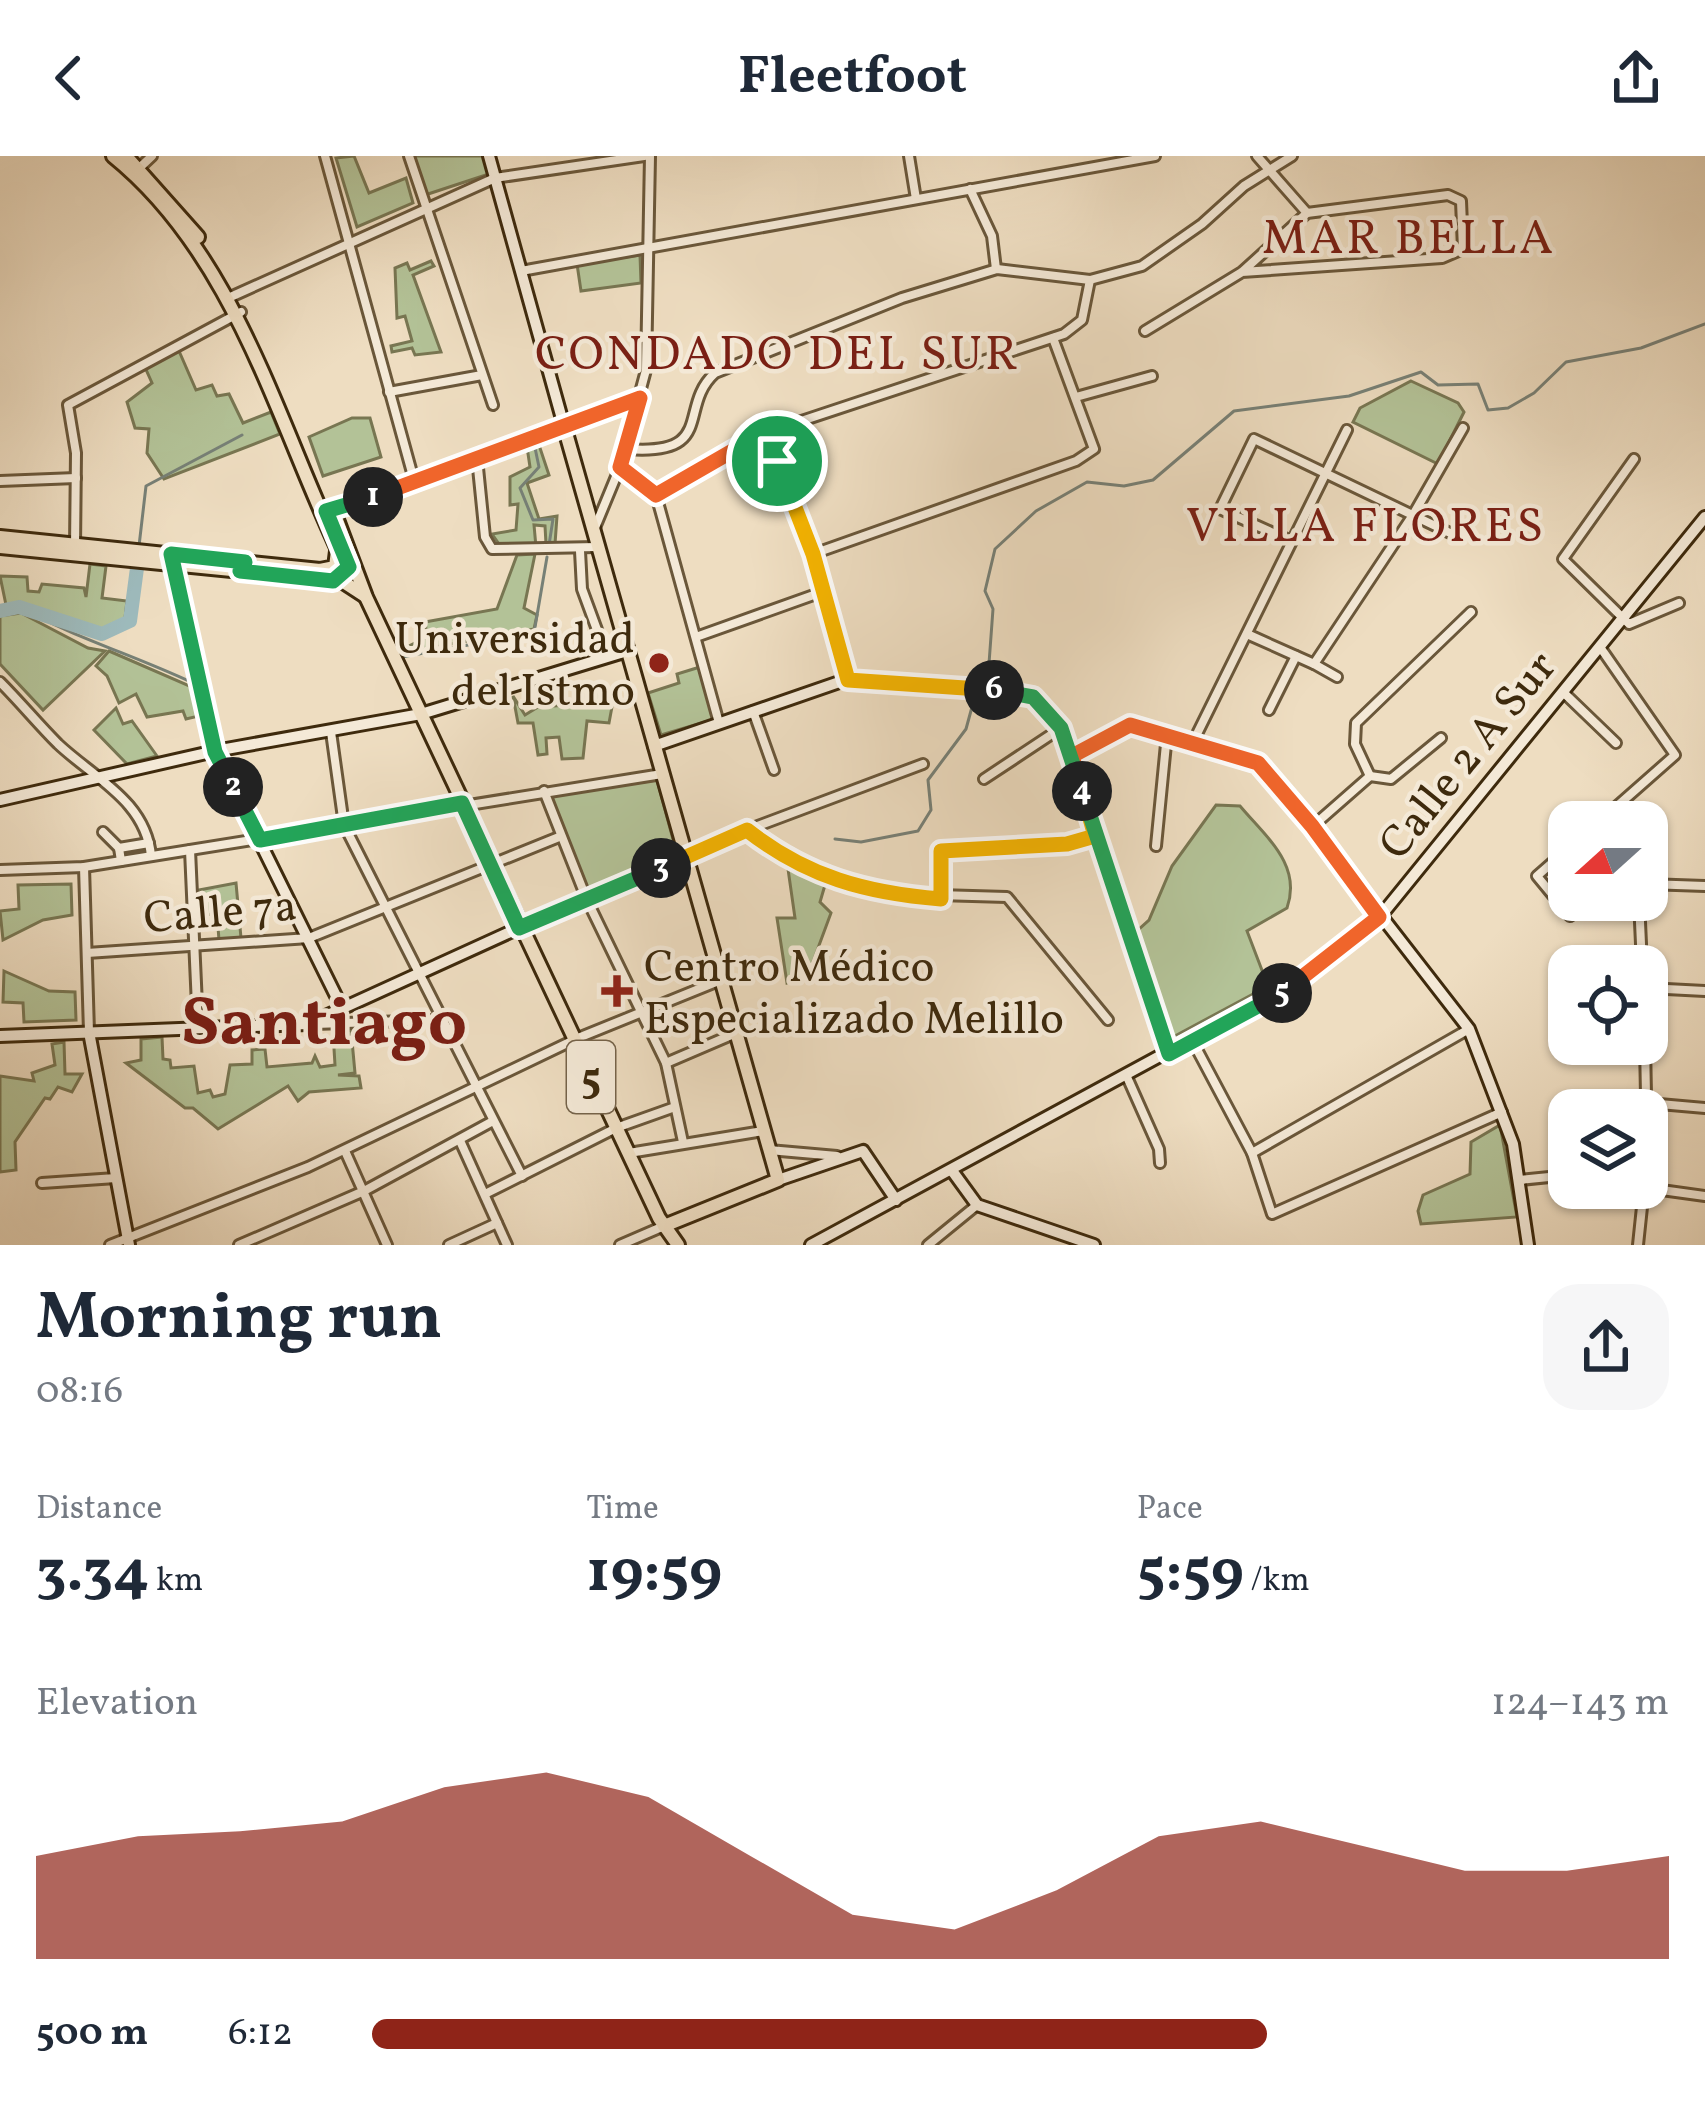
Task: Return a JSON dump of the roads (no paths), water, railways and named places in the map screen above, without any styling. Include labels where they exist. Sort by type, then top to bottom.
[{"type":"main road","name":"5","points":[[113,156],[137,170]]},
{"type":"main road","name":"5","points":[[126,156],[229,298],[330,511],[348,571]]},
{"type":"main road","name":"5","points":[[237,314],[335,544],[366,597],[628,1154],[678,1245]]},
{"type":"main road","points":[[366,597],[330,511],[557,428],[568,441],[778,1180],[665,1223]]},
{"type":"main road","points":[[0,537],[350,583],[366,597]]},
{"type":"main road","points":[[243,566],[328,570],[338,563],[335,544]]},
{"type":"main road","points":[[0,547],[75,549]]},
{"type":"main road","points":[[333,581],[348,571]]},
{"type":"street","points":[[137,170],[152,156]]},
{"type":"street","points":[[325,156],[414,482]]},
{"type":"street","points":[[409,156],[493,404]]},
{"type":"street","points":[[489,156],[557,428],[640,398]]},
{"type":"street","points":[[229,298],[424,206],[495,178],[579,161],[647,156],[646,370],[627,449],[593,531]]},
{"type":"street","points":[[909,156],[916,199]]},
{"type":"street","points":[[521,271],[1155,156]]},
{"type":"street","points":[[1257,156],[1307,213]]},
{"type":"street","points":[[627,449],[662,448],[686,436],[715,373],[902,298],[996,269],[1090,280],[1142,266],[1292,156]]},
{"type":"street","points":[[970,189],[992,236],[996,269]]},
{"type":"street","points":[[1145,331],[1242,272],[1307,213],[1448,195],[1461,201],[1462,249],[1442,258],[1242,272]]},
{"type":"street","points":[[656,495],[762,434],[1053,338],[1082,320],[1090,280]]},
{"type":"street","points":[[75,549],[76,478],[68,405],[237,314]]},
{"type":"street","points":[[813,554],[1076,461],[1094,449],[1053,338]]},
{"type":"street","points":[[389,392],[482,374]]},
{"type":"street","points":[[1076,397],[1152,376]]},
{"type":"street","points":[[1314,664],[1413,515],[1463,428]]},
{"type":"street","points":[[1193,742],[1347,430]]},
{"type":"street","points":[[762,434],[792,494],[813,554],[848,680]]},
{"type":"street","points":[[1292,542],[1220,509],[1254,440],[1450,533]]},
{"type":"street","points":[[477,458],[485,537],[492,549],[580,551],[598,547]]},
{"type":"street","points":[[1634,459],[1563,559],[1629,624],[1679,603]]},
{"type":"street","points":[[620,467],[656,495],[719,722]]},
{"type":"street","points":[[0,481],[76,478]]},
{"type":"street","name":"Calle 2 A Sur","points":[[811,1245],[1291,988],[1379,917],[1705,518]]},
{"type":"street","points":[[580,551],[582,589],[607,657]]},
{"type":"street","points":[[170,558],[215,752],[342,1008]]},
{"type":"street","points":[[695,637],[822,592]]},
{"type":"street","points":[[1370,776],[1355,744],[1356,723],[1472,612]]},
{"type":"street","points":[[1247,634],[1337,677]]},
{"type":"street","points":[[1600,646],[1675,754],[1622,801]]},
{"type":"street","points":[[0,800],[215,752],[421,714],[627,651]]},
{"type":"street","points":[[1269,710],[1296,656]]},
{"type":"street","points":[[654,746],[848,680],[1019,692],[1048,709],[1072,756],[1169,1054]]},
{"type":"street","points":[[0,682],[130,806],[151,856]]},
{"type":"street","points":[[1563,692],[1616,742]]},
{"type":"street","points":[[753,711],[774,770]]},
{"type":"street","points":[[1072,756],[1130,725],[1258,763],[1469,1029],[1504,1111],[1528,1245]]},
{"type":"street","points":[[984,779],[1061,728]]},
{"type":"street","points":[[331,732],[344,825],[438,1020],[522,1176]]},
{"type":"street","points":[[1156,846],[1167,734]]},
{"type":"street","points":[[1312,826],[1370,776],[1391,779],[1441,737]]},
{"type":"street","points":[[308,1024],[747,830],[923,764]]},
{"type":"street","points":[[0,870],[84,867],[662,774]]},
{"type":"street","points":[[544,791],[586,900],[666,1063],[683,1142]]},
{"type":"street","points":[[747,830],[820,878],[869,892],[941,899],[1007,897],[1108,1020]]},
{"type":"street","points":[[103,832],[119,848],[121,861]]},
{"type":"street","points":[[941,899],[941,851],[1067,844],[1095,836]]},
{"type":"street","name":"Calle 7a","points":[[87,952],[194,949],[309,938],[559,837]]},
{"type":"street","points":[[119,848],[149,843]]},
{"type":"street","points":[[190,850],[198,1028]]},
{"type":"street","points":[[1548,866],[1537,876],[1548,889]]},
{"type":"street","points":[[84,867],[89,1033],[129,1243]]},
{"type":"street","points":[[1668,885],[1705,886]]},
{"type":"street","points":[[110,1245],[129,1243],[345,1150],[573,1041],[721,980]]},
{"type":"street","points":[[1668,989],[1705,991]]},
{"type":"street","points":[[0,1036],[438,1020]]},
{"type":"street","points":[[1252,1153],[1469,1029]]},
{"type":"street","points":[[666,1063],[736,1034]]},
{"type":"street","points":[[1193,1042],[1252,1153],[1272,1214],[1504,1111]]},
{"type":"street","points":[[1127,1077],[1160,1149],[1160,1162]]},
{"type":"street","points":[[1668,1105],[1705,1108]]},
{"type":"street","points":[[484,1194],[616,1128],[676,1107]]},
{"type":"street","points":[[239,1245],[364,1191],[493,1121]]},
{"type":"street","points":[[628,1154],[764,1131]]},
{"type":"street","points":[[461,1142],[508,1245]]},
{"type":"street","points":[[345,1150],[387,1245]]},
{"type":"street","points":[[769,1150],[838,1156]]},
{"type":"street","points":[[778,1180],[857,1150],[870,1155],[896,1200]]},
{"type":"street","points":[[953,1172],[977,1205],[1094,1245]]},
{"type":"street","points":[[1520,1180],[1548,1177]]},
{"type":"street","points":[[42,1183],[116,1178]]},
{"type":"street","points":[[1668,1191],[1705,1196]]},
{"type":"street","points":[[928,1245],[977,1205]]},
{"type":"street","points":[[1638,1245],[1643,1209]]},
{"type":"street","points":[[449,1245],[497,1223]]},
{"type":"street","points":[[620,1245],[635,1242],[665,1223]]},
{"type":"waterway","points":[[988,677],[993,609],[985,591],[995,549],[1036,511],[1087,482],[1124,486],[1153,480],[1234,411],[1349,396],[1421,372],[1438,385],[1478,384],[1488,410],[1508,408],[1534,393],[1566,362],[1641,348],[1705,324]]},
{"type":"waterway","points":[[139,546],[146,486],[242,435]]},
{"type":"waterway","points":[[534,443],[539,467],[520,488],[533,520],[553,519],[549,545]]},
{"type":"waterway","points":[[402,657],[534,633],[547,557]]},
{"type":"waterway","points":[[0,611],[19,607],[102,634],[130,621],[137,568]]},
{"type":"waterway","points":[[19,607],[191,682]]},
{"type":"waterway","points":[[835,839],[861,842],[918,831],[931,810],[928,780],[966,729],[972,707]]},
{"type":"place","name":"Universidad del Istmo","points":[[659,663]]},
{"type":"place","name":"Centro Médico Especializado Melillo","points":[[617,991]]},
{"type":"district","name":"MAR BELLA","points":[[1409,236]]},
{"type":"district","name":"CONDADO DEL SUR","points":[[778,352]]},
{"type":"district","name":"VILLA FLORES","points":[[1366,524]]},
{"type":"district","name":"Santiago","points":[[324,1020]]}]
